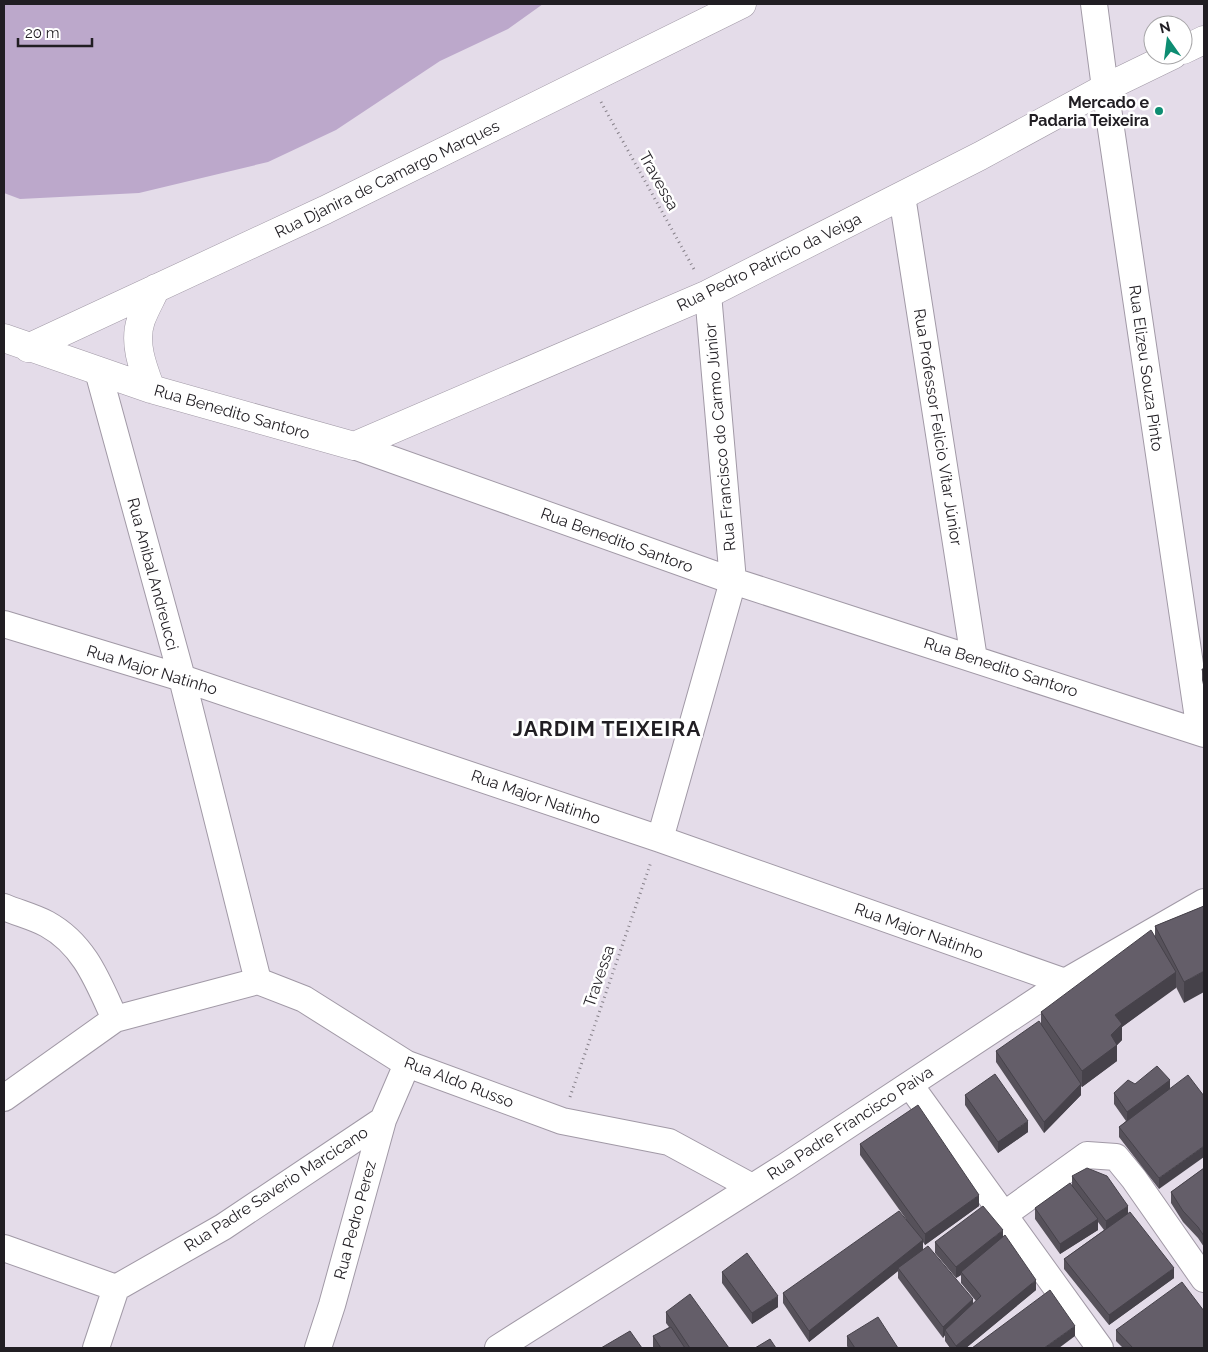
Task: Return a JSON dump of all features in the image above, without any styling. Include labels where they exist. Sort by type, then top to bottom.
[{"type":"street","name":"Rua Djanira de Camargo Marques","points":[[16,343],[156,288],[334,205],[742,4]]},
{"type":"street","name":"Rua Elizeu Souza Pinto","points":[[1094,4],[1202,733]]},
{"type":"street","name":"Rua Pedro Patrício da Veiga","points":[[354,446],[708,294],[980,156],[1105,88],[1152,65]]},
{"type":"street","name":"Rua Professor Felicio Vitar Júnior","points":[[902,196],[974,659]]},
{"type":"street","points":[[151,389],[141,362],[138,342],[140,322],[156,288]]},
{"type":"street","name":"Rua Francisco do Carmo Júnior","points":[[708,294],[733,581]]},
{"type":"street","name":"Rua Benedito Santoro","points":[[16,343],[151,389],[354,446],[733,581],[1202,733]]},
{"type":"street","name":"Rua Anibal Andreucci","points":[[98,371],[182,678],[258,981]]},
{"type":"street","points":[[660,838],[733,581]]},
{"type":"street","name":"Rua Major Natinho","points":[[4,624],[182,678],[660,838],[1065,982]]},
{"type":"street","name":"Rua Padre Francisco Paiva","points":[[498,1348],[752,1187],[1065,982],[1204,902]]},
{"type":"street","points":[[4,907],[47,924],[75,944],[93,972],[115,1019]]},
{"type":"street","points":[[4,1098],[115,1019],[258,981]]},
{"type":"street","name":"Rua Aldo Russo","points":[[258,981],[304,999],[407,1064],[562,1121],[669,1142],[752,1187]]},
{"type":"street","name":"Rua Pedro Perez","points":[[318,1348],[332,1305],[383,1120],[407,1064]]},
{"type":"street","points":[[910,1085],[1100,1348]]},
{"type":"street","name":"Rua Padre Saverio Marcicano","points":[[116,1288],[223,1227],[383,1120]]},
{"type":"street","points":[[1005,1214],[1087,1156],[1116,1157],[1134,1179],[1204,1279]]},
{"type":"street","points":[[4,1248],[116,1288],[96,1348]]},
{"type":"path","name":"Travessa","points":[[588,80],[708,294]]},
{"type":"path","name":"Travessa","points":[[562,1121],[660,838]]},
{"type":"shaded area","points":[[4,4],[543,4],[508,29],[440,61],[336,130],[268,162],[139,193],[20,199],[4,193]]},
{"type":"building","points":[[1204,906],[1204,971],[1184,982],[1155,926]]},
{"type":"building","points":[[1151,930],[1176,972],[1115,1015],[1122,1024],[1111,1035],[1117,1045],[1082,1071],[1041,1012]]},
{"type":"building","points":[[1039,1021],[1081,1084],[1044,1122],[996,1051]]},
{"type":"building","points":[[1157,1066],[1170,1080],[1127,1112],[1114,1093],[1128,1080],[1135,1084]]},
{"type":"building","points":[[995,1074],[1028,1121],[998,1142],[965,1095]]},
{"type":"building","points":[[1188,1075],[1204,1096],[1204,1146],[1159,1178],[1119,1127]]},
{"type":"building","points":[[918,1105],[979,1195],[925,1234],[860,1144]]},
{"type":"building","points":[[1087,1168],[1107,1176],[1128,1206],[1106,1221],[1072,1176]]},
{"type":"building","points":[[1204,1168],[1204,1236],[1183,1211],[1171,1192]]},
{"type":"building","points":[[1070,1183],[1098,1219],[1060,1244],[1035,1208]]},
{"type":"building","points":[[983,1206],[1003,1230],[956,1267],[935,1242]]},
{"type":"building","points":[[899,1211],[923,1240],[809,1331],[783,1293]]},
{"type":"building","points":[[1130,1212],[1174,1268],[1109,1315],[1064,1259]]},
{"type":"building","points":[[1005,1235],[1036,1280],[956,1346],[945,1330],[981,1296],[961,1272]]},
{"type":"building","points":[[928,1246],[973,1299],[943,1327],[898,1268]]},
{"type":"building","points":[[747,1253],[778,1296],[752,1313],[722,1272]]},
{"type":"building","points":[[1182,1282],[1204,1311],[1204,1348],[1133,1348],[1116,1330]]},
{"type":"building","points":[[1050,1290],[1075,1326],[1044,1348],[972,1348]]},
{"type":"building","points":[[690,1294],[729,1348],[690,1348],[666,1312]]},
{"type":"building","points":[[878,1317],[898,1348],[855,1348],[847,1336]]},
{"type":"building","points":[[671,1327],[685,1348],[661,1348],[653,1336]]},
{"type":"building","points":[[630,1331],[642,1348],[601,1348]]},
{"type":"building","points":[[770,1339],[776,1348],[755,1348]]},
{"type":"place","name":"Mercado e Padaria Teixeira","points":[[1159,111]]},
{"type":"district","name":"JARDIM TEIXEIRA","points":[[607,728]]}]
